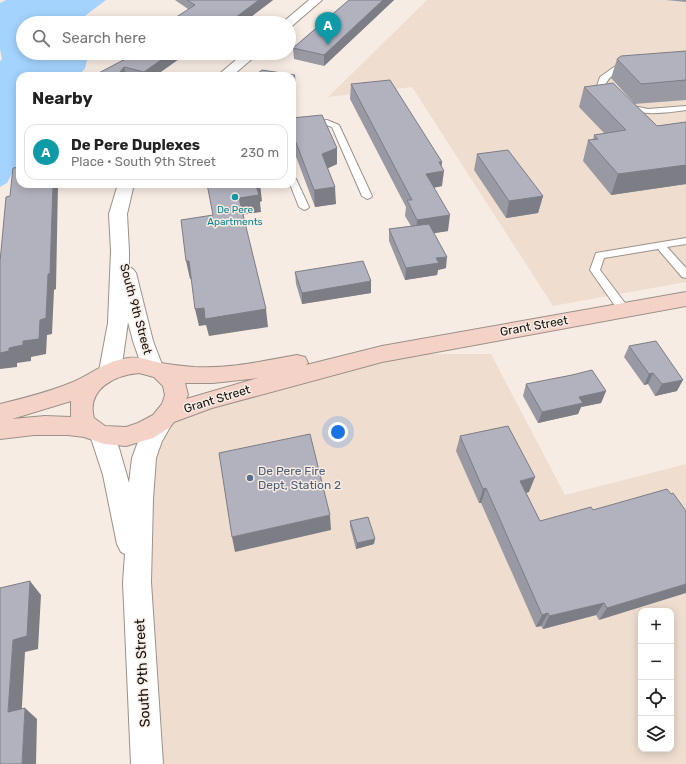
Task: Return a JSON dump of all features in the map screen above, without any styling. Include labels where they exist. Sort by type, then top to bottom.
[{"type":"street","points":[[296,16],[315,0]]},
{"type":"street","points":[[229,72],[243,60]]},
{"type":"street","name":"South 9th Street","points":[[102,377],[118,322],[120,251],[118,214],[125,188]]},
{"type":"street","name":"South 9th Street","points":[[120,251],[143,341],[157,369]]},
{"type":"street","name":"Grant Street","points":[[0,430],[61,425],[115,437],[129,436],[146,432],[164,419],[247,389],[382,354],[686,299]]},
{"type":"street","name":"Grant Street","points":[[0,413],[66,395],[124,366],[139,365],[179,375],[218,375],[328,358],[382,354]]},
{"type":"street","name":"Grant Street","points":[[157,369],[170,377],[175,386],[176,395],[174,405],[164,419]]},
{"type":"street","points":[[96,432],[84,422],[80,405],[84,393],[102,377]]},
{"type":"street","name":"South 9th Street","points":[[147,764],[137,582],[141,477],[147,449],[164,419]]},
{"type":"street","name":"South 9th Street","points":[[96,432],[111,456],[137,582]]},
{"type":"lane","points":[[634,66],[620,66],[604,79],[599,92],[633,109],[648,112],[686,108]]},
{"type":"lane","points":[[296,126],[327,122],[336,126],[367,196]]},
{"type":"lane","points":[[296,188],[304,208]]},
{"type":"lane","points":[[624,310],[595,270],[600,256],[686,241]]},
{"type":"lane","points":[[660,245],[686,275]]},
{"type":"shaded area","points":[[427,0],[686,0],[686,282],[553,306],[412,87],[328,97]]},
{"type":"shaded area","points":[[382,354],[491,354],[565,495],[686,464],[686,764],[147,764],[151,439],[198,399]]},
{"type":"water","points":[[6,0],[106,0],[85,16],[16,16],[16,60],[87,60],[82,72],[16,72],[16,166],[7,183],[0,187],[0,61],[2,59],[0,49],[0,3]]},
{"type":"building","points":[[187,0],[259,0],[237,16],[178,16],[195,5]]},
{"type":"building","points":[[349,0],[383,0],[324,55],[296,49],[296,45]]},
{"type":"building","points":[[686,51],[686,80],[641,84],[617,59],[621,56]]},
{"type":"building","points":[[123,60],[161,60],[144,72],[124,67],[120,72],[101,72]]},
{"type":"building","points":[[262,70],[275,72],[259,72]]},
{"type":"building","points":[[390,80],[442,162],[439,162],[444,171],[426,174],[450,215],[417,220],[407,200],[412,200],[351,84]]},
{"type":"building","points":[[613,83],[657,126],[686,122],[686,165],[618,174],[588,140],[598,139],[594,135],[626,130],[584,87]]},
{"type":"building","points":[[322,115],[337,148],[322,154],[335,187],[314,190],[296,143],[296,118]]},
{"type":"building","points":[[508,150],[543,196],[509,201],[477,154]]},
{"type":"building","points":[[13,168],[16,168],[16,188],[53,188],[50,274],[48,274],[46,318],[40,320],[39,339],[23,341],[23,345],[9,348],[9,351],[0,353],[0,262],[6,197],[10,196]]},
{"type":"building","points":[[208,188],[257,188],[259,195],[239,198],[266,309],[205,319],[204,308],[195,309],[189,261],[186,261],[181,220],[213,215]]},
{"type":"building","points":[[429,224],[447,257],[436,258],[439,263],[406,268],[389,229]]},
{"type":"building","points":[[363,261],[371,281],[302,293],[295,272]]},
{"type":"building","points":[[656,341],[683,380],[662,384],[653,373],[649,374],[629,346]]},
{"type":"building","points":[[592,370],[606,391],[579,397],[583,403],[542,412],[526,384],[572,375]]},
{"type":"building","points":[[508,426],[535,477],[520,481],[540,521],[591,507],[593,510],[667,489],[671,494],[673,493],[686,511],[686,584],[607,608],[604,603],[549,616],[548,613],[542,615],[486,488],[483,489],[460,436]]},
{"type":"building","points":[[310,434],[330,515],[232,537],[219,453]]},
{"type":"building","points":[[368,517],[375,539],[357,543],[350,521]]},
{"type":"building","points":[[30,581],[27,636],[13,640],[8,712],[25,708],[22,764],[0,764],[0,588]]},
{"type":"place","name":"De Pere Duplexes","points":[[328,45]]},
{"type":"place","name":"De Pere Apartments","points":[[235,197]]},
{"type":"place","name":"De Pere Fire Dept, Station 2","points":[[250,478]]}]
